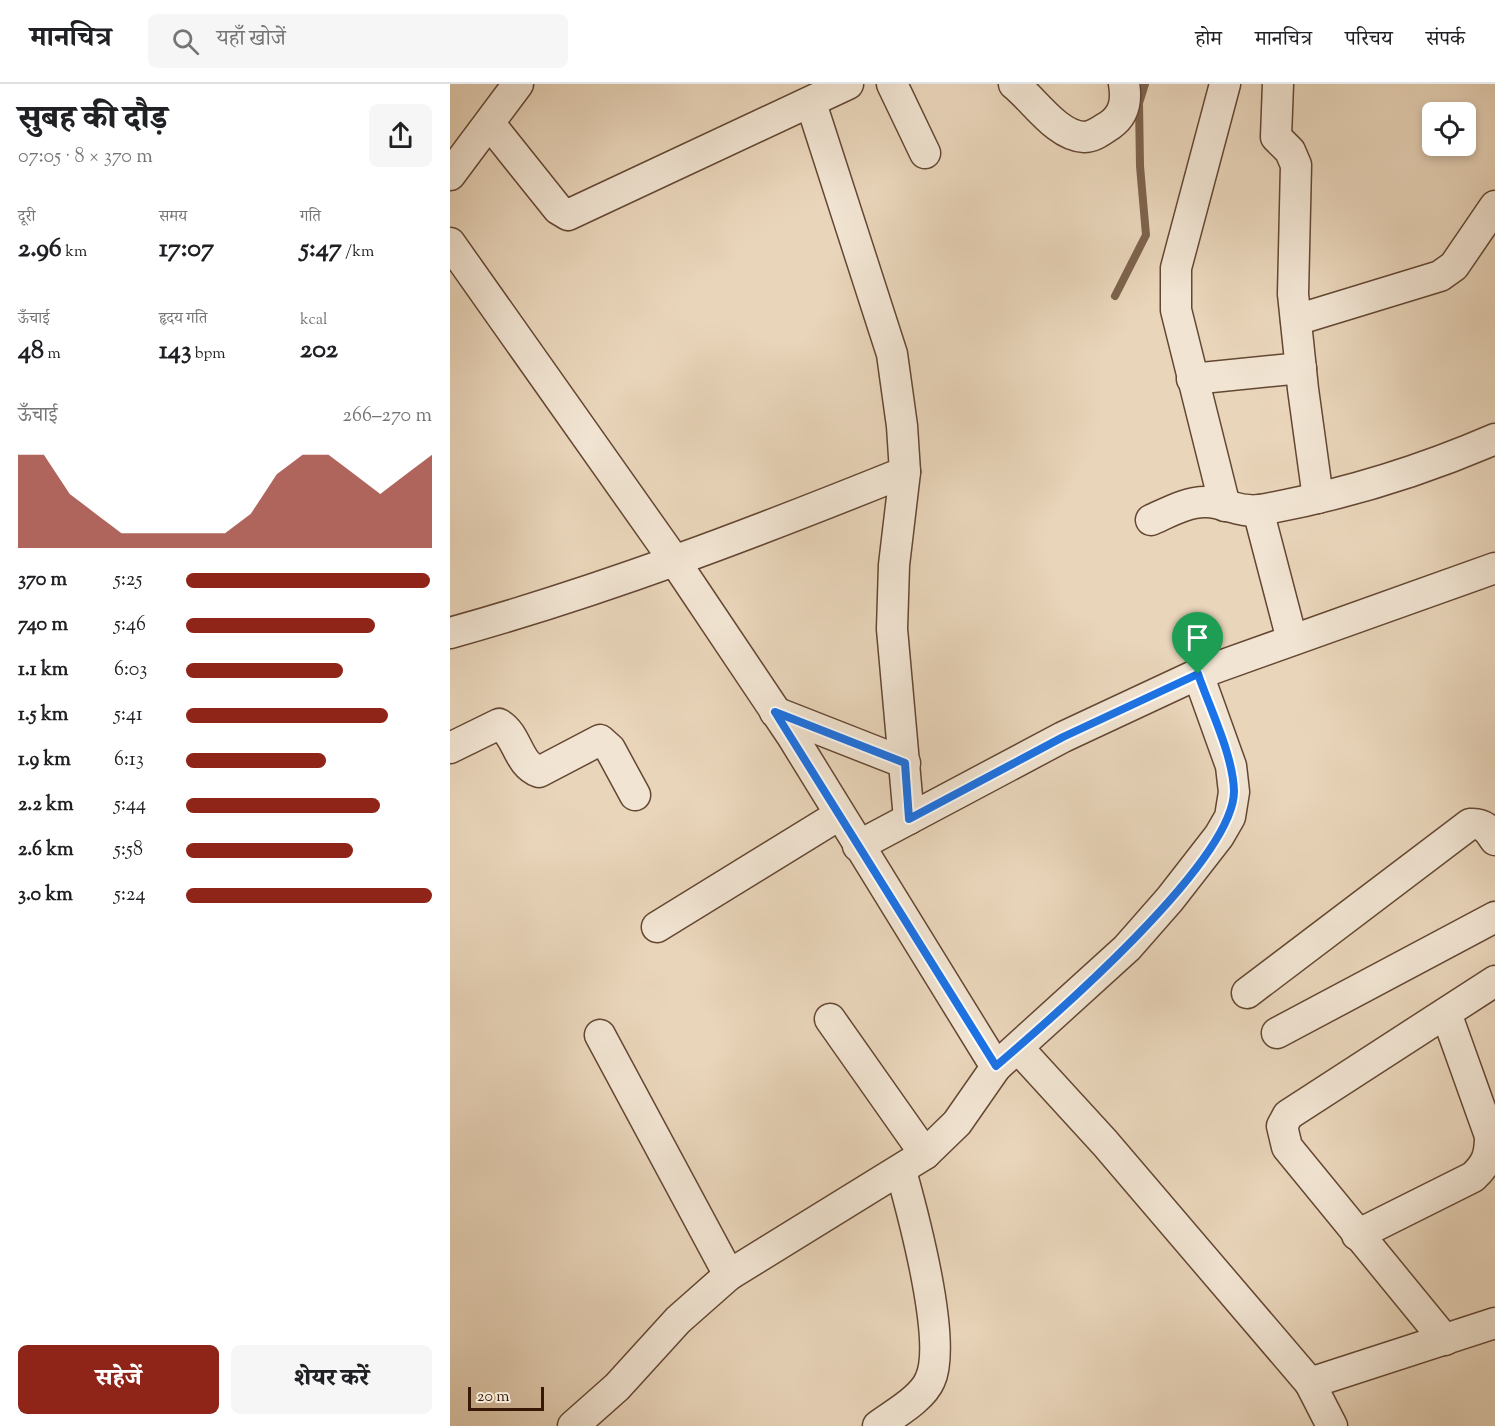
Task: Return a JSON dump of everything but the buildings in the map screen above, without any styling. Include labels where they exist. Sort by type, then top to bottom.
[{"type":"street","points":[[450,175],[518,84]]},
{"type":"street","points":[[490,124],[558,209],[568,215],[848,84]]},
{"type":"street","points":[[892,84],[925,153]]},
{"type":"street","points":[[1014,84],[1055,122],[1071,133],[1085,137],[1098,134],[1115,122],[1126,102],[1124,84]]},
{"type":"street","points":[[1224,84],[1176,268],[1176,310],[1225,506]]},
{"type":"street","points":[[1278,84],[1276,137],[1294,155],[1296,165],[1293,294],[1318,498]]},
{"type":"street","points":[[811,103],[892,354],[902,426],[905,472],[894,565],[892,629],[909,819]]},
{"type":"street","points":[[1296,320],[1440,276],[1454,266],[1495,206]]},
{"type":"street","points":[[452,251],[674,560],[775,712],[858,846],[1007,1057],[1105,1143],[1310,1383],[1332,1426]]},
{"type":"street","points":[[1192,379],[1301,368]]},
{"type":"street","points":[[1151,520],[1184,506],[1204,501],[1239,510],[1258,510],[1318,498],[1401,473],[1495,439]]},
{"type":"street","points":[[450,633],[532,610],[674,560],[905,472]]},
{"type":"street","points":[[1258,510],[1292,640]]},
{"type":"street","points":[[858,846],[1063,737],[1198,674],[1495,568]]},
{"type":"street","points":[[573,1426],[617,1387],[678,1320],[729,1275],[901,1171],[925,1154],[957,1124],[1007,1057],[1127,948],[1170,899],[1219,836],[1230,817],[1234,792],[1231,766],[1198,674]]},
{"type":"street","points":[[775,712],[905,763]]},
{"type":"street","points":[[450,748],[499,724],[504,728],[524,762],[539,772],[600,740],[610,749],[635,795]]},
{"type":"street","points":[[657,927],[839,815]]},
{"type":"street","points":[[1247,993],[1470,824],[1479,823],[1488,828],[1495,840]]},
{"type":"street","points":[[1277,1033],[1495,917]]},
{"type":"street","points":[[1445,1340],[1287,1147],[1282,1126],[1288,1115],[1495,981]]},
{"type":"street","points":[[1357,1235],[1473,1177],[1484,1167],[1490,1153],[1490,1136],[1446,1013]]},
{"type":"street","points":[[830,1019],[925,1154]]},
{"type":"street","points":[[600,1035],[729,1275]]},
{"type":"street","points":[[878,1426],[914,1399],[930,1381],[935,1360],[935,1330],[912,1210],[901,1171]]},
{"type":"street","points":[[1310,1383],[1495,1323]]},
{"type":"waterway","points":[[1115,296],[1146,235],[1140,166],[1139,103],[1145,84]]},
{"type":"route","points":[[1198,674],[1231,766],[1234,792],[1230,817],[1219,836],[1170,899],[1127,948],[996,1066],[775,712],[905,763],[909,819],[1063,737],[1198,674]]}]
